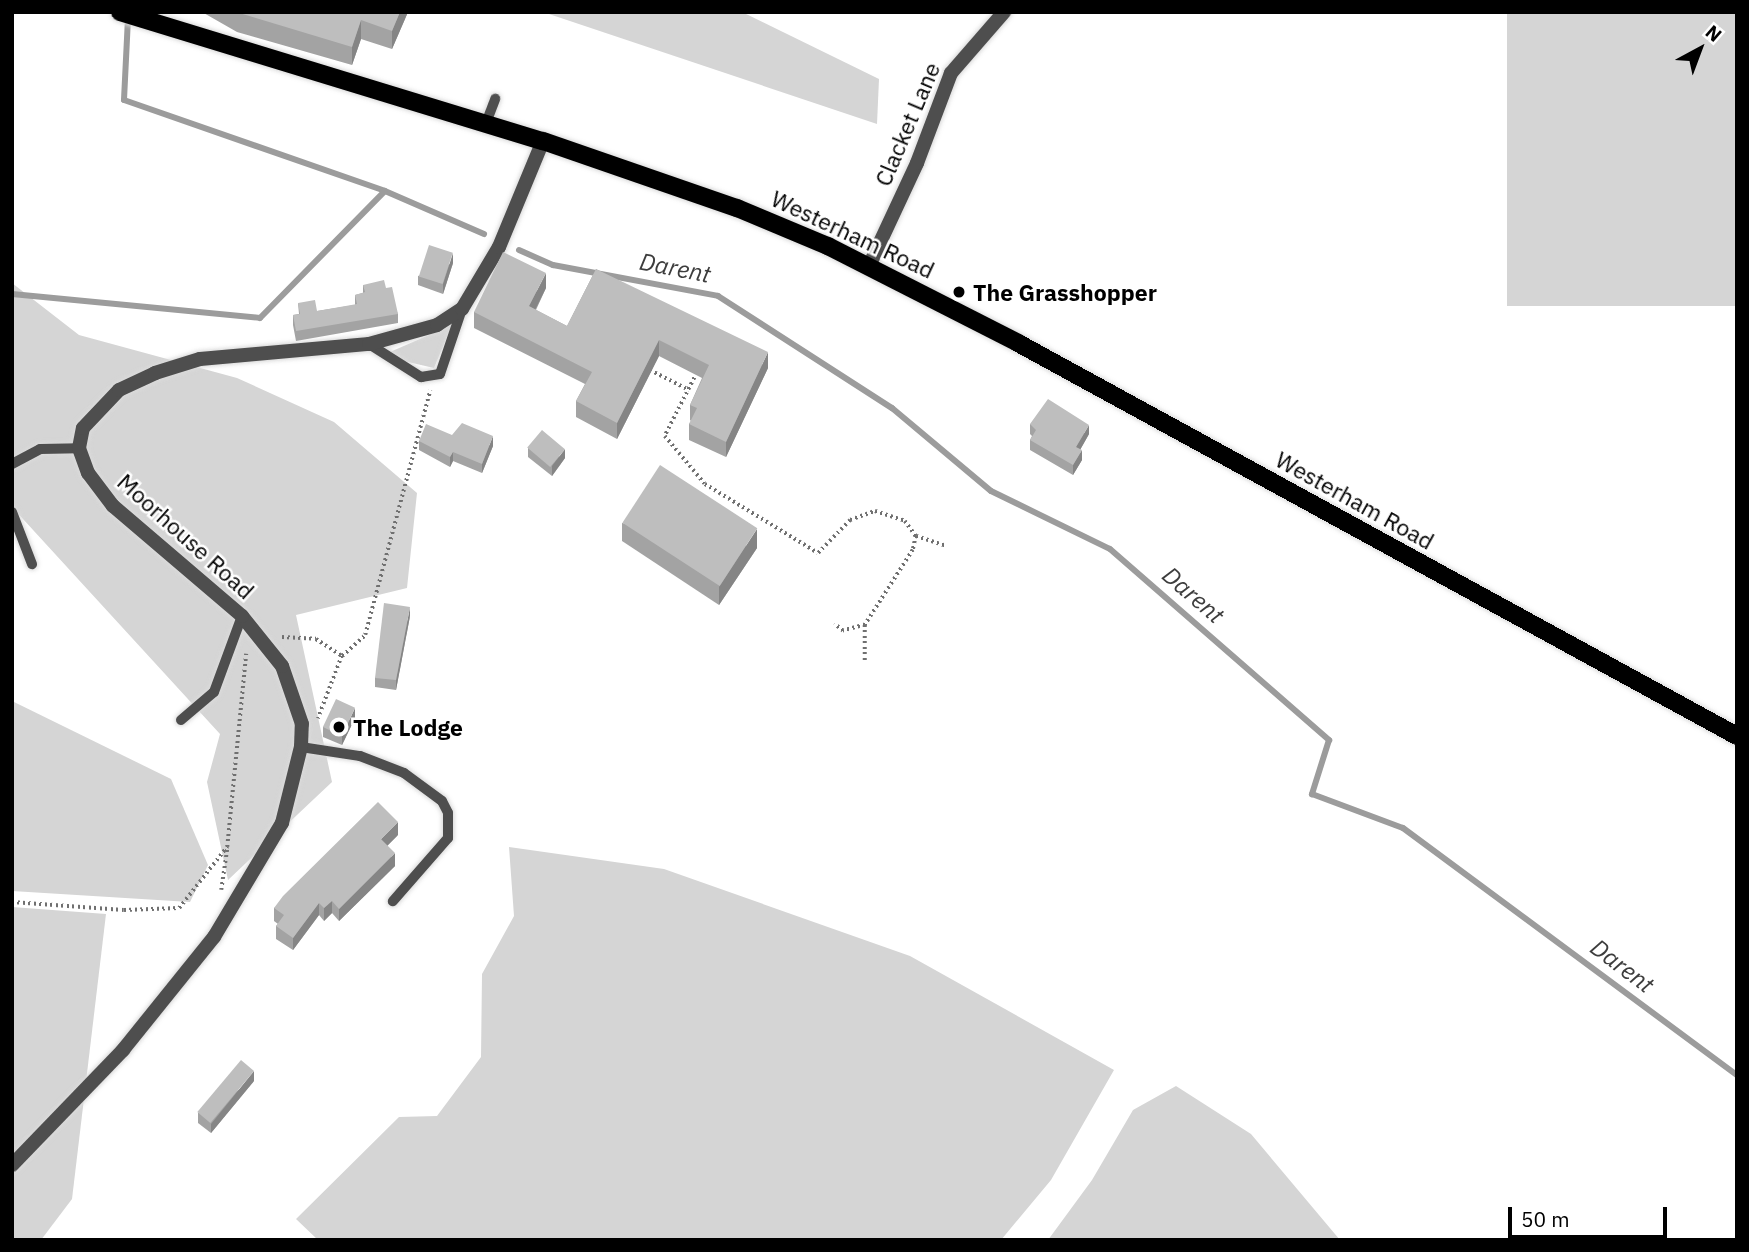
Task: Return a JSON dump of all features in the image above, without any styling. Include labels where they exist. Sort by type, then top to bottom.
[{"type":"main road","name":"Westerham Road","points":[[120,12],[543,141],[737,208],[869,266],[1737,736]]},
{"type":"street","name":"Clacket Lane","points":[[869,266],[925,144],[951,73],[1004,12]]},
{"type":"street","points":[[79,448],[83,428],[97,408],[119,390],[155,373],[200,359],[369,344],[437,324],[462,309],[499,247],[543,141]]},
{"type":"street","name":"Moorhouse Road","points":[[12,1165],[123,1050],[214,937],[282,823],[301,747],[296,702],[282,666],[264,640],[245,620],[113,506],[88,473],[79,448]]},
{"type":"lane","points":[[486,123],[495,99]]},
{"type":"lane","points":[[369,344],[421,377],[440,374],[462,309]]},
{"type":"lane","points":[[12,464],[40,449],[79,448]]},
{"type":"lane","points":[[12,512],[32,564]]},
{"type":"lane","points":[[181,720],[214,692],[245,620]]},
{"type":"lane","points":[[301,747],[360,756],[404,773],[442,801],[448,813],[447,838],[393,901]]},
{"type":"path","points":[[644,367],[689,390]]},
{"type":"path","points":[[701,367],[665,436],[705,484],[818,553],[850,520],[875,511],[905,521],[916,536],[946,546]]},
{"type":"path","points":[[301,747],[313,733],[342,656],[365,635],[410,477],[432,377]]},
{"type":"path","points":[[865,663],[864,625],[913,550],[916,536]]},
{"type":"path","points":[[12,902],[124,910],[178,908],[227,847],[245,620]]},
{"type":"path","points":[[834,624],[843,631],[864,625]]},
{"type":"path","points":[[264,640],[316,639],[342,656]]},
{"type":"shaded area","points":[[543,12],[742,12],[879,79],[877,124]]},
{"type":"shaded area","points":[[1507,12],[1737,12],[1737,306],[1507,306]]},
{"type":"shaded area","points":[[12,283],[79,335],[237,378],[334,422],[417,493],[407,588],[296,615],[332,782],[228,880],[207,782],[220,734],[12,507]]},
{"type":"shaded area","points":[[452,325],[434,368],[395,359],[390,352]]},
{"type":"shaded area","points":[[12,701],[171,779],[208,865],[190,902],[12,891]]},
{"type":"shaded area","points":[[509,847],[664,869],[910,956],[1114,1070],[1051,1180],[1001,1240],[318,1240],[296,1219],[399,1117],[437,1116],[481,1057],[482,974],[514,916]]},
{"type":"shaded area","points":[[12,907],[106,914],[72,1199],[41,1240],[12,1240]]},
{"type":"shaded area","points":[[1176,1086],[1251,1134],[1340,1240],[1048,1240],[1092,1180],[1133,1110]]},
{"type":"building","points":[[236,12],[400,12],[392,31],[361,20],[352,47]]},
{"type":"building","points":[[429,245],[453,253],[443,284],[419,276]]},
{"type":"building","points":[[503,252],[546,273],[529,306],[567,326],[596,269],[768,352],[726,442],[689,424],[697,408],[690,405],[709,365],[659,340],[617,423],[576,401],[592,372],[474,312]]},
{"type":"building","points":[[384,280],[386,288],[392,287],[398,314],[296,331],[293,315],[300,314],[298,303],[315,300],[317,311],[357,304],[355,295],[365,292],[363,285]]},
{"type":"building","points":[[1048,399],[1089,425],[1076,447],[1082,450],[1073,465],[1030,440],[1036,430],[1030,424]]},
{"type":"building","points":[[462,423],[493,436],[482,464],[453,452],[450,457],[419,441],[426,424],[452,435]]},
{"type":"building","points":[[542,430],[565,449],[550,467],[527,448]]},
{"type":"building","points":[[660,465],[757,528],[720,586],[622,523]]},
{"type":"building","points":[[384,603],[410,607],[396,680],[375,678]]},
{"type":"building","points":[[336,699],[355,708],[342,736],[323,727]]},
{"type":"building","points":[[378,802],[398,822],[381,839],[395,853],[339,909],[332,901],[324,908],[319,903],[293,938],[276,926],[284,915],[274,908],[283,896]]},
{"type":"building","points":[[241,1060],[254,1071],[210,1123],[197,1112]]},
{"type":"waterway","name":"Darent","points":[[128,18],[124,100],[385,191],[484,234]]},
{"type":"waterway","points":[[12,294],[260,318],[385,191]]},
{"type":"waterway","name":"Darent","points":[[519,250],[553,265],[718,296],[892,408],[991,491],[1110,549],[1329,740],[1312,794],[1403,828],[1737,1075]]},
{"type":"place","name":"The Grasshopper","points":[[959,292]]},
{"type":"place","name":"The Lodge","points":[[339,727]]}]
